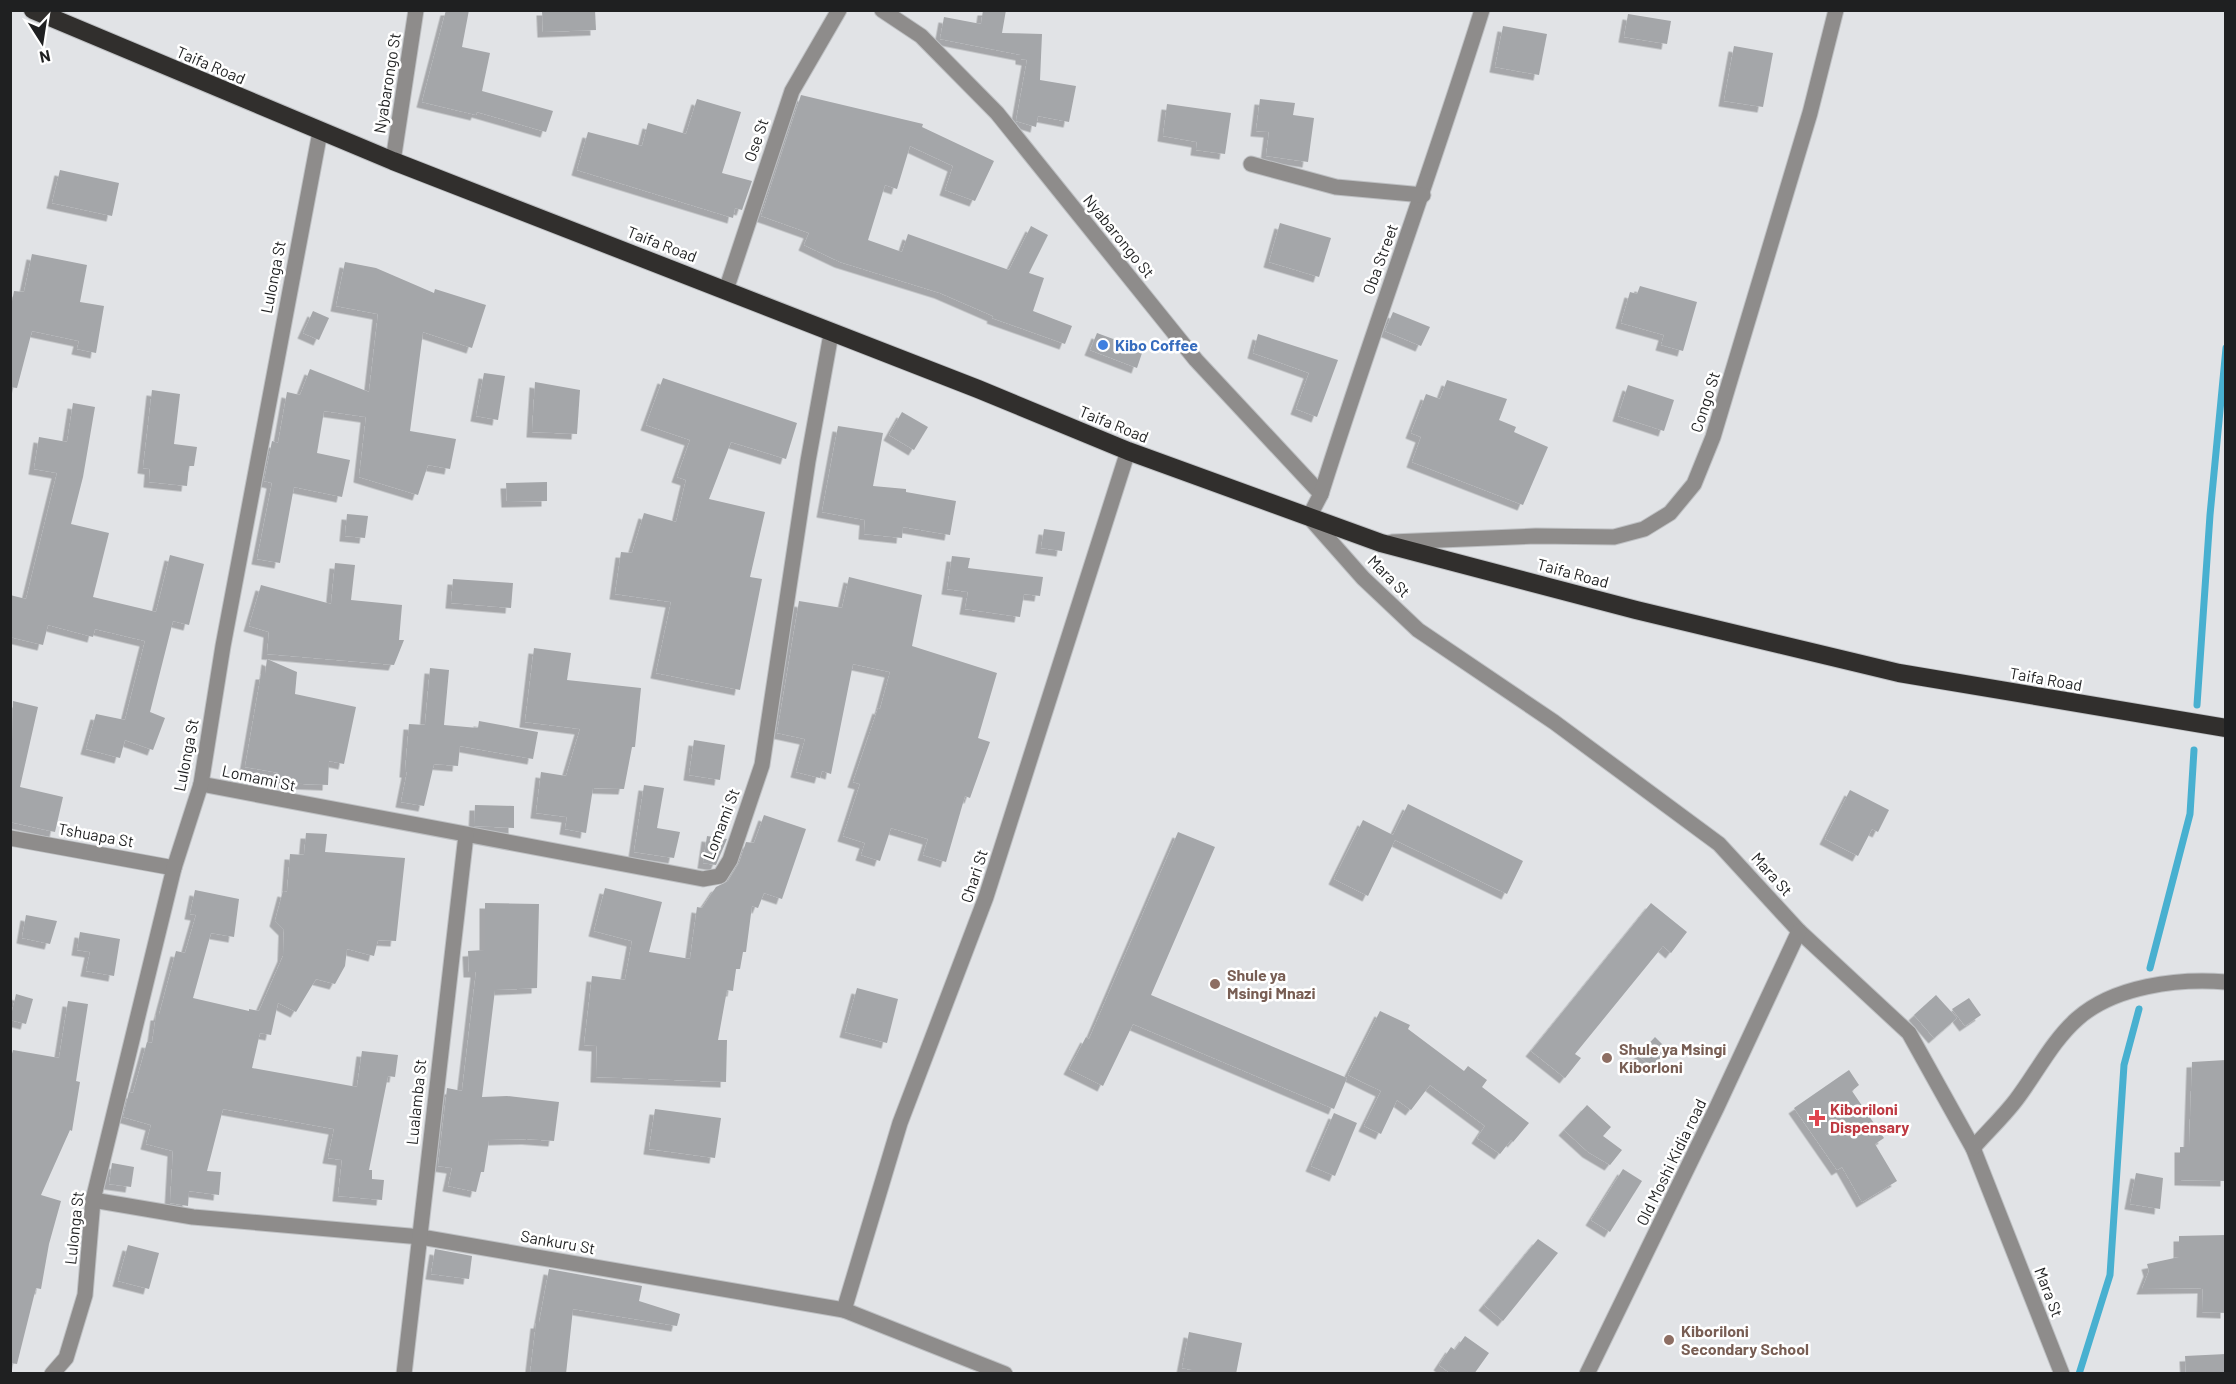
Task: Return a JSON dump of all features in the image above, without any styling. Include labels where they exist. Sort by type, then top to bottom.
[{"type":"highway","name":"Taifa Road","points":[[33,10],[393,161],[726,290],[831,334],[978,389],[1128,451],[1381,543],[1636,610],[1899,673],[2226,728]]},
{"type":"street","name":"Nyabarongo St","points":[[393,161],[416,10]]},
{"type":"street","name":"Ose St","points":[[726,290],[792,91],[839,10]]},
{"type":"street","name":"Nyabarongo St","points":[[882,10],[921,36],[997,113],[1196,360],[1321,494]]},
{"type":"street","name":"Oba Street","points":[[1309,517],[1321,494],[1372,332],[1423,195],[1482,10]]},
{"type":"street","name":"Congo St","points":[[1381,543],[1536,536],[1614,537],[1644,529],[1670,513],[1694,484],[1713,437],[1806,125],[1836,10]]},
{"type":"street","name":"Lulonga St","points":[[52,1374],[66,1358],[85,1295],[93,1200],[174,868],[201,784],[223,646],[320,132]]},
{"type":"street","points":[[1251,164],[1336,187],[1423,195]]},
{"type":"street","name":"Lomami St","points":[[201,784],[704,879],[720,876],[730,860],[762,765],[804,484],[831,334]]},
{"type":"street","name":"Chari St","points":[[844,1310],[900,1123],[986,897],[1128,451]]},
{"type":"street","name":"Mara St","points":[[1309,517],[1363,578],[1418,630],[1554,722],[1719,844],[1799,931],[1909,1033],[1944,1092],[1973,1148],[2062,1374]]},
{"type":"street","name":"Lualamba St","points":[[404,1374],[466,835]]},
{"type":"street","name":"Tshuapa St","points":[[10,838],[174,868]]},
{"type":"street","name":"Old Moshi Kidia road","points":[[1587,1374],[1718,1107],[1799,931]]},
{"type":"street","points":[[1973,1148],[2015,1101],[2077,1019],[2105,1000],[2152,986],[2226,982]]},
{"type":"street","name":"Sankuru St","points":[[93,1200],[193,1217],[421,1237],[844,1310],[1005,1374]]},
{"type":"building","points":[[446,10],[469,10],[462,47],[490,53],[482,91],[553,111],[546,132],[477,112],[476,115],[422,102]]},
{"type":"building","points":[[542,10],[595,10],[596,30],[543,32]]},
{"type":"building","points":[[983,10],[1006,10],[1002,33],[1042,34],[1040,80],[1076,86],[1069,122],[1038,116],[1036,127],[1016,121],[1027,60],[1021,59],[1021,55],[940,39],[944,17],[981,24]]},
{"type":"building","points":[[1628,14],[1671,21],[1667,44],[1624,37]]},
{"type":"building","points":[[1503,26],[1547,34],[1539,75],[1495,67]]},
{"type":"building","points":[[1734,46],[1773,53],[1763,107],[1724,101]]},
{"type":"building","points":[[801,95],[923,124],[922,127],[994,161],[975,201],[945,190],[953,166],[910,146],[897,189],[885,185],[868,240],[902,252],[908,234],[1009,270],[1031,226],[1048,235],[1029,273],[1044,278],[1033,311],[1072,326],[1065,344],[992,318],[993,316],[940,293],[840,262],[804,245],[809,233],[761,216]]},
{"type":"building","points":[[697,99],[741,112],[722,173],[752,181],[742,210],[735,208],[733,218],[577,170],[588,132],[642,146],[648,123],[686,134]]},
{"type":"building","points":[[1260,99],[1295,103],[1293,115],[1314,118],[1308,162],[1266,156],[1269,132],[1256,131]]},
{"type":"building","points":[[1167,104],[1231,113],[1225,154],[1196,150],[1197,142],[1163,136]]},
{"type":"building","points":[[60,170],[119,183],[112,216],[52,203]]},
{"type":"building","points":[[1280,223],[1331,238],[1319,277],[1269,262]]},
{"type":"building","points":[[32,254],[87,265],[80,302],[104,306],[96,353],[77,349],[79,341],[32,331],[17,388],[10,387],[10,312],[14,291],[24,292]]},
{"type":"building","points":[[345,262],[376,268],[434,293],[435,289],[486,305],[472,348],[423,332],[410,431],[456,439],[450,469],[428,465],[418,495],[359,477],[366,417],[324,411],[317,453],[350,460],[342,497],[294,487],[280,563],[257,559],[272,483],[264,481],[272,441],[278,443],[287,392],[300,395],[310,369],[369,392],[378,314],[336,306]]},
{"type":"building","points":[[1640,286],[1697,302],[1683,351],[1661,345],[1664,335],[1621,323],[1630,292],[1637,294]]},
{"type":"building","points":[[313,311],[329,318],[319,340],[303,333]]},
{"type":"building","points":[[1393,312],[1430,327],[1421,346],[1385,331]]},
{"type":"building","points":[[1097,333],[1143,350],[1137,368],[1090,350]]},
{"type":"building","points":[[1258,334],[1338,360],[1317,417],[1296,409],[1309,373],[1253,353]]},
{"type":"building","points":[[484,373],[505,376],[498,420],[476,416]]},
{"type":"building","points":[[663,378],[797,423],[786,459],[731,442],[709,499],[765,512],[750,577],[762,579],[740,690],[656,673],[671,602],[615,594],[621,552],[632,553],[644,513],[676,522],[686,480],[677,477],[690,440],[646,425]]},
{"type":"building","points":[[1447,380],[1507,399],[1499,420],[1516,427],[1514,432],[1548,447],[1523,505],[1412,462],[1421,437],[1411,433],[1426,394],[1440,399]]},
{"type":"building","points":[[535,382],[580,390],[577,434],[532,432]]},
{"type":"building","points":[[1628,385],[1674,400],[1664,431],[1618,416]]},
{"type":"building","points":[[152,390],[180,394],[174,444],[197,447],[194,466],[189,466],[187,486],[149,482],[150,469],[143,468]]},
{"type":"building","points":[[73,403],[95,407],[83,477],[71,524],[109,533],[93,597],[156,612],[170,555],[204,564],[189,625],[173,621],[150,712],[165,718],[153,750],[125,740],[120,758],[86,749],[96,714],[125,720],[145,641],[95,629],[93,637],[48,625],[43,645],[10,637],[10,595],[26,599],[57,473],[34,469],[39,437],[67,442]]},
{"type":"building","points":[[902,412],[928,427],[914,450],[889,435]]},
{"type":"building","points":[[838,426],[883,433],[873,486],[906,489],[906,492],[956,501],[950,535],[903,527],[902,538],[864,534],[865,520],[822,512]]},
{"type":"building","points":[[547,482],[547,501],[507,502],[506,483]]},
{"type":"building","points":[[347,514],[368,516],[365,538],[345,536]]},
{"type":"building","points":[[1044,529],[1065,532],[1062,551],[1041,548]]},
{"type":"building","points":[[952,556],[970,558],[968,568],[1043,577],[1040,596],[1024,594],[1020,617],[965,609],[968,592],[947,589]]},
{"type":"building","points":[[335,563],[355,565],[351,600],[402,605],[399,640],[404,640],[394,665],[267,654],[269,632],[249,626],[261,585],[331,604]]},
{"type":"building","points":[[849,577],[922,595],[912,646],[997,673],[978,738],[990,742],[970,798],[965,796],[946,862],[923,855],[928,839],[891,828],[880,861],[861,855],[865,843],[843,836],[860,784],[853,782],[878,708],[880,709],[890,672],[853,664],[831,774],[822,771],[820,778],[796,772],[805,739],[777,733],[799,601],[842,608]]},
{"type":"building","points":[[453,579],[513,583],[511,608],[451,603]]},
{"type":"building","points":[[534,648],[571,653],[567,680],[641,688],[635,747],[632,747],[624,789],[593,788],[586,833],[565,829],[567,817],[536,813],[541,772],[566,776],[580,729],[525,722]]},
{"type":"building","points":[[267,659],[297,672],[295,694],[356,707],[344,764],[329,761],[328,785],[279,783],[279,773],[245,767],[261,674],[265,674]]},
{"type":"building","points":[[430,668],[449,670],[444,725],[478,728],[479,721],[538,732],[533,759],[460,746],[458,766],[434,764],[424,806],[401,802],[407,772],[405,772],[409,724],[425,725]]},
{"type":"building","points":[[13,701],[38,707],[20,787],[63,797],[55,832],[10,822]]},
{"type":"building","points":[[694,740],[725,745],[720,780],[689,775]]},
{"type":"building","points":[[644,785],[664,788],[657,828],[680,832],[674,858],[634,852]]},
{"type":"building","points":[[1850,790],[1889,810],[1878,832],[1872,829],[1858,856],[1825,839]]},
{"type":"building","points":[[1408,804],[1523,861],[1507,894],[1395,840],[1368,896],[1334,879],[1363,820],[1393,835]]},
{"type":"building","points":[[475,805],[514,806],[514,828],[474,826]]},
{"type":"building","points":[[764,815],[806,829],[782,899],[764,893],[758,908],[752,906],[746,952],[743,952],[740,969],[736,969],[733,991],[727,990],[718,1040],[727,1040],[726,1082],[596,1077],[597,1046],[584,1045],[592,976],[625,980],[632,941],[594,931],[605,888],[662,902],[649,952],[690,959],[697,907],[702,908],[716,887],[728,881],[739,863],[746,842],[754,843]]},
{"type":"building","points":[[1178,832],[1215,847],[1151,995],[1347,1078],[1334,1109],[1133,1024],[1103,1086],[1069,1069],[1086,1037],[1089,1039]]},
{"type":"building","points":[[306,833],[327,834],[325,852],[405,858],[396,941],[378,940],[374,956],[347,949],[345,966],[335,984],[316,979],[296,1012],[278,1003],[271,1035],[260,1033],[252,1068],[357,1087],[362,1051],[398,1055],[395,1077],[388,1076],[369,1170],[372,1170],[372,1179],[384,1180],[382,1200],[338,1196],[342,1160],[328,1158],[334,1129],[223,1109],[207,1171],[221,1172],[219,1195],[189,1191],[188,1206],[170,1203],[173,1151],[146,1144],[151,1125],[123,1117],[129,1092],[133,1093],[147,1042],[152,1043],[156,1015],[159,1015],[176,951],[185,953],[196,915],[190,914],[195,890],[239,899],[234,937],[211,933],[193,998],[249,1011],[249,1009],[259,1011],[283,956],[284,930],[275,921],[283,891],[287,892],[290,854],[304,855]]},
{"type":"building","points":[[707,836],[727,839],[716,865],[703,863]]},
{"type":"building","points":[[485,903],[539,904],[537,988],[495,990],[482,1097],[507,1096],[559,1102],[554,1141],[489,1140],[484,1172],[481,1172],[476,1192],[448,1186],[452,1168],[438,1166],[447,1088],[462,1091],[476,972],[469,972],[468,951],[485,950]]},
{"type":"building","points":[[1651,903],[1687,932],[1671,953],[1663,946],[1575,1054],[1581,1058],[1565,1078],[1531,1051]]},
{"type":"building","points":[[26,915],[57,921],[50,944],[22,938]]},
{"type":"building","points":[[80,932],[120,939],[114,976],[86,971],[90,952],[77,950]]},
{"type":"building","points":[[857,988],[898,999],[887,1043],[845,1032]]},
{"type":"building","points":[[16,994],[33,999],[26,1024],[10,1020]]},
{"type":"building","points":[[1936,995],[1957,1018],[1934,1038],[1914,1015]]},
{"type":"building","points":[[1969,998],[1981,1015],[1965,1026],[1952,1009]]},
{"type":"building","points":[[68,1001],[88,1004],[76,1081],[80,1082],[72,1131],[70,1130],[41,1195],[61,1201],[49,1244],[41,1289],[36,1288],[17,1364],[10,1363],[10,1061],[13,1050],[59,1058]]},
{"type":"building","points":[[1380,1011],[1410,1025],[1408,1029],[1464,1071],[1468,1066],[1487,1080],[1482,1087],[1529,1123],[1513,1142],[1511,1140],[1500,1154],[1477,1138],[1485,1126],[1430,1085],[1411,1110],[1397,1100],[1381,1134],[1364,1126],[1381,1091],[1348,1075]]},
{"type":"building","points":[[1655,1037],[1668,1050],[1652,1067],[1638,1055]]},
{"type":"building","points":[[2226,1060],[2226,1181],[2180,1180],[2180,1147],[2189,1147],[2192,1062]]},
{"type":"building","name":"Kiboriloni Dispensary","points":[[1849,1070],[1859,1085],[1852,1091],[1884,1138],[1875,1144],[1897,1181],[1862,1202],[1842,1167],[1837,1170],[1794,1108]]},
{"type":"building","points":[[1587,1105],[1611,1127],[1603,1136],[1622,1150],[1610,1165],[1588,1152],[1564,1130]]},
{"type":"building","points":[[655,1109],[721,1118],[715,1158],[649,1149]]},
{"type":"building","points":[[1334,1113],[1357,1123],[1335,1176],[1311,1166]]},
{"type":"building","points":[[112,1163],[134,1167],[131,1187],[109,1184]]},
{"type":"building","points":[[1623,1169],[1642,1181],[1610,1232],[1591,1220]]},
{"type":"building","points":[[2136,1173],[2163,1178],[2160,1209],[2130,1204]]},
{"type":"building","points":[[2226,1235],[2226,1313],[2202,1312],[2203,1288],[2142,1289],[2149,1271],[2147,1264],[2179,1257],[2179,1236]]},
{"type":"building","points":[[1538,1239],[1558,1253],[1503,1321],[1484,1305]]},
{"type":"building","points":[[128,1245],[159,1253],[149,1289],[118,1281]]},
{"type":"building","points":[[435,1249],[472,1256],[469,1279],[431,1274]]},
{"type":"building","points":[[549,1269],[642,1286],[639,1301],[680,1314],[677,1326],[573,1309],[566,1374],[530,1374],[536,1323],[539,1323]]},
{"type":"building","points":[[1189,1332],[1242,1343],[1236,1374],[1192,1374],[1192,1370],[1182,1368]]},
{"type":"building","points":[[1465,1336],[1489,1353],[1474,1374],[1451,1374],[1439,1365],[1451,1347],[1455,1350]]},
{"type":"building","points":[[2226,1354],[2226,1374],[2186,1374],[2185,1356]]},
{"type":"waterway","points":[[2197,705],[2210,515],[2226,348]]},
{"type":"waterway","points":[[2150,968],[2190,814],[2194,750]]},
{"type":"waterway","points":[[2079,1374],[2110,1275],[2124,1065],[2139,1009]]},
{"type":"place","name":"Kibo Coffee","points":[[1103,345]]},
{"type":"place","name":"Shule ya Msingi Mnazi","points":[[1215,984]]},
{"type":"place","name":"Shule ya Msingi Kiborloni","points":[[1607,1058]]},
{"type":"place","name":"Kiboriloni Dispensary","points":[[1817,1118]]},
{"type":"place","name":"Kiboriloni Secondary School","points":[[1669,1340]]}]
